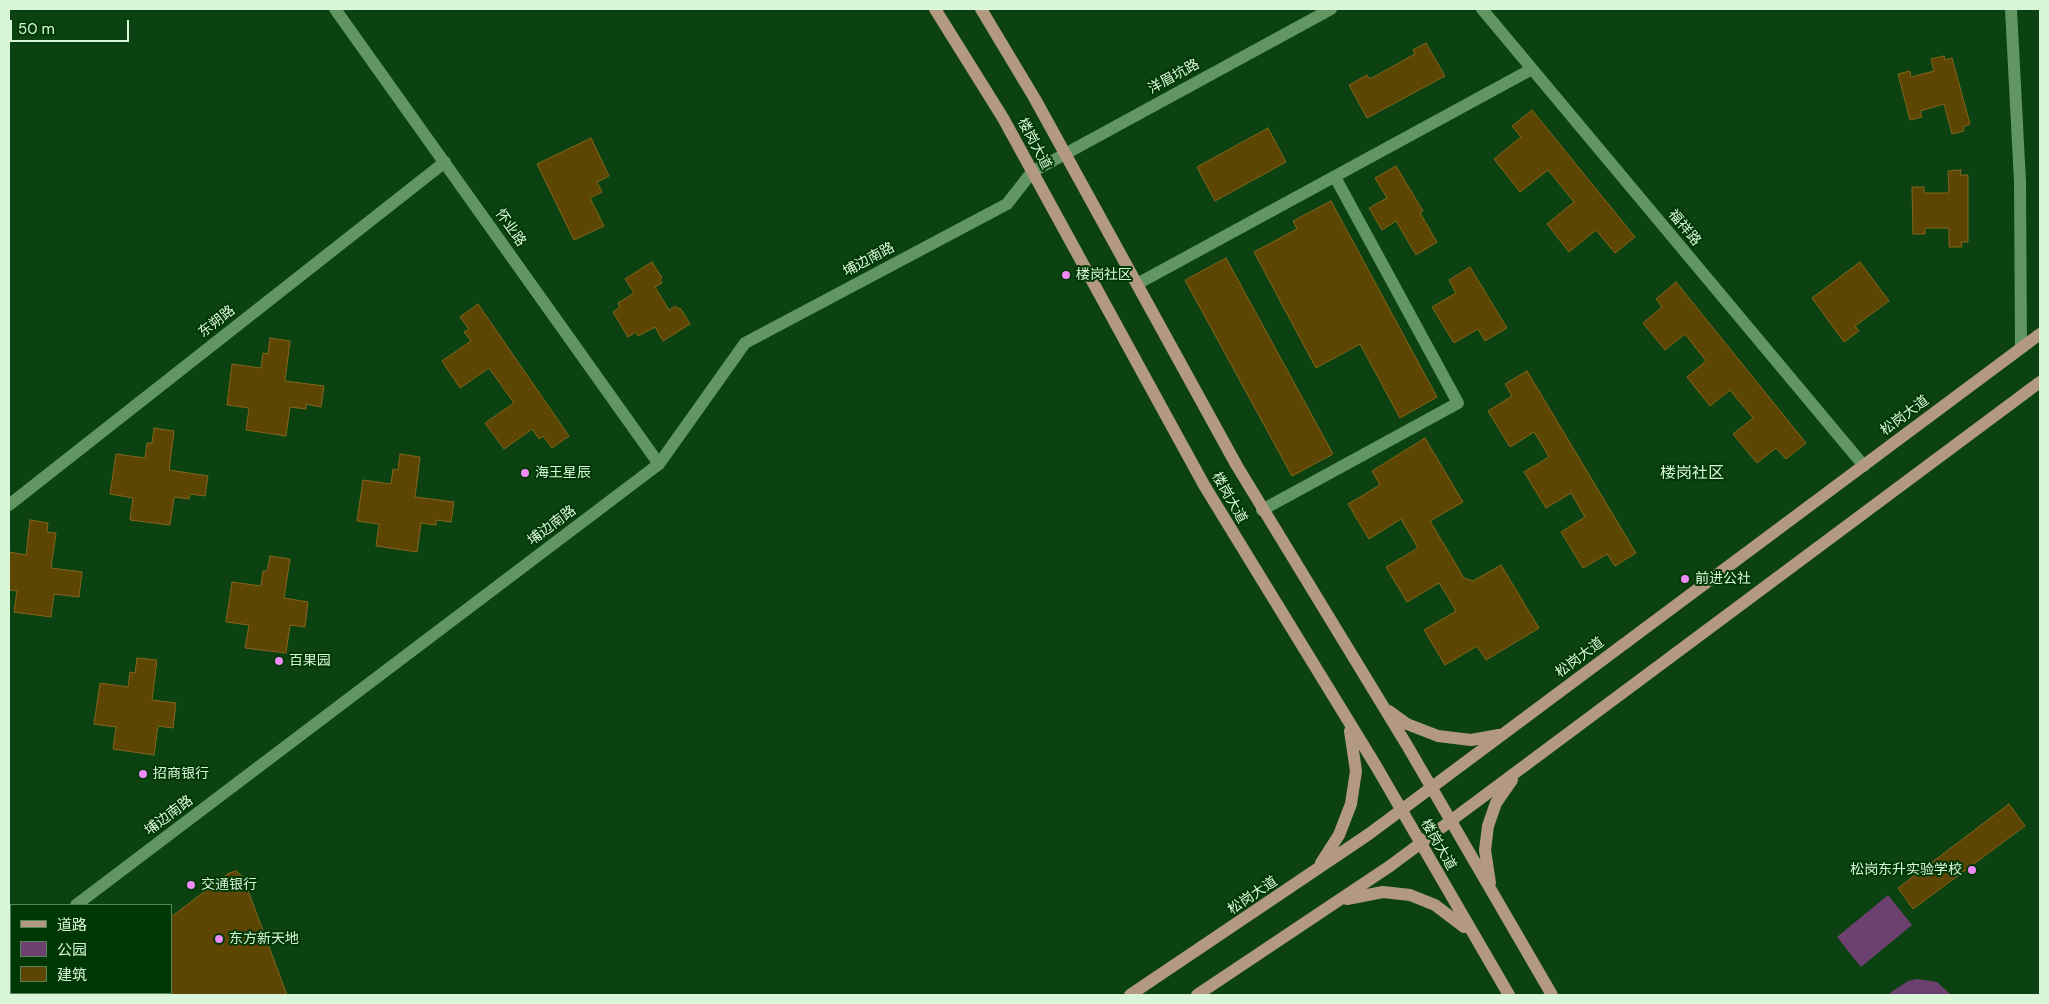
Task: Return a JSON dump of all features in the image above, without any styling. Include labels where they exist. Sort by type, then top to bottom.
[{"type":"main road","name":"楼岗大道","points":[[936,9],[975,71],[1032,172],[1204,485],[1348,722],[1509,995]]},
{"type":"main road","name":"楼岗大道","points":[[981,9],[1065,154],[1262,510],[1381,704],[1552,995]]},
{"type":"main road","name":"松岗大道","points":[[1130,995],[1401,811],[2040,334]]},
{"type":"main road","points":[[1197,995],[1420,844],[2040,382]]},
{"type":"main road","points":[[1381,704],[1407,724],[1438,736],[1471,740],[1504,734]]},
{"type":"main road","points":[[1309,875],[1331,850],[1343,828],[1351,804],[1354,788],[1355,754],[1348,722]]},
{"type":"main road","points":[[1507,919],[1495,898],[1490,882],[1485,850],[1488,826],[1496,803],[1509,782],[1526,765]]},
{"type":"main road","points":[[1331,906],[1356,896],[1374,894],[1410,896],[1443,910],[1458,920],[1476,940]]},
{"type":"street","name":"怀业路","points":[[335,9],[659,464]]},
{"type":"street","name":"洋眉坑路","points":[[1032,172],[1331,9]]},
{"type":"street","name":"福祥路","points":[[1482,9],[1864,466]]},
{"type":"street","points":[[2011,9],[2020,182],[2021,348]]},
{"type":"street","points":[[1137,284],[1532,69]]},
{"type":"street","name":"东朔路","points":[[9,505],[445,162]]},
{"type":"street","name":"埔边南路","points":[[77,904],[659,464],[746,343],[1007,204],[1032,172]]},
{"type":"street","points":[[1262,510],[1458,403],[1335,177]]},
{"type":"green space","points":[[1888,895],[1912,925],[1861,967],[1837,937]]},
{"type":"green space","points":[[1917,979],[1937,982],[1951,995],[1887,995],[1908,981]]},
{"type":"building","points":[[1426,43],[1445,76],[1367,118],[1349,85],[1367,75],[1370,79],[1415,54],[1413,50]]},
{"type":"building","points":[[1944,56],[1945,60],[1952,58],[1970,124],[1963,127],[1964,131],[1952,134],[1944,104],[1920,111],[1922,117],[1910,120],[1898,74],[1910,71],[1911,77],[1934,71],[1931,59]]},
{"type":"building","points":[[1532,110],[1635,237],[1615,253],[1596,230],[1569,252],[1547,224],[1574,202],[1548,170],[1520,192],[1494,159],[1521,137],[1512,126]]},
{"type":"building","points":[[1268,128],[1286,162],[1215,201],[1197,167]]},
{"type":"building","points":[[591,138],[609,176],[597,182],[602,192],[590,198],[604,226],[574,240],[537,164]]},
{"type":"building","points":[[1396,166],[1423,211],[1420,213],[1437,242],[1416,255],[1396,221],[1382,230],[1369,208],[1387,198],[1375,178]]},
{"type":"building","points":[[1961,170],[1960,175],[1968,175],[1968,242],[1961,242],[1962,247],[1949,247],[1949,228],[1925,228],[1925,234],[1913,234],[1912,187],[1924,187],[1924,193],[1949,193],[1948,171]]},
{"type":"building","points":[[1331,201],[1437,397],[1400,418],[1360,344],[1316,368],[1254,252],[1297,229],[1293,221]]},
{"type":"building","points":[[1226,258],[1333,454],[1292,476],[1185,280]]},
{"type":"building","points":[[652,262],[662,278],[660,280],[662,283],[655,287],[669,310],[676,306],[678,309],[680,308],[690,324],[663,341],[655,327],[638,336],[636,332],[628,337],[613,312],[620,307],[618,303],[634,293],[625,279]]},
{"type":"building","points":[[1860,262],[1889,301],[1855,326],[1859,331],[1844,342],[1812,298]]},
{"type":"building","points":[[1470,267],[1507,328],[1485,341],[1478,329],[1454,343],[1432,307],[1456,293],[1449,280]]},
{"type":"building","points":[[1676,282],[1806,443],[1786,459],[1776,448],[1757,463],[1733,434],[1753,418],[1730,390],[1710,406],[1687,377],[1706,361],[1685,334],[1665,350],[1643,323],[1662,307],[1656,299]]},
{"type":"building","points":[[478,304],[569,436],[552,448],[543,436],[539,439],[532,429],[504,449],[485,423],[514,403],[489,368],[460,388],[442,361],[471,341],[464,332],[469,329],[460,317]]},
{"type":"building","points":[[270,338],[290,341],[285,381],[324,386],[321,407],[306,404],[306,409],[290,407],[286,436],[246,430],[249,408],[227,405],[232,364],[261,368],[263,353],[268,354]]},
{"type":"building","points":[[1527,371],[1636,553],[1615,566],[1607,554],[1583,568],[1561,532],[1585,517],[1571,493],[1546,508],[1524,472],[1549,457],[1542,445],[1534,432],[1510,447],[1488,411],[1512,396],[1505,384]]},
{"type":"building","points":[[154,428],[174,431],[169,470],[208,476],[205,496],[190,494],[189,499],[174,497],[170,525],[130,520],[133,498],[110,494],[116,454],[145,458],[147,443],[152,443]]},
{"type":"building","points":[[1425,438],[1463,502],[1430,521],[1464,578],[1473,581],[1501,565],[1539,628],[1486,660],[1477,646],[1445,665],[1424,630],[1456,611],[1448,597],[1439,583],[1407,602],[1386,567],[1418,548],[1401,519],[1369,539],[1348,504],[1380,485],[1372,471]]},
{"type":"building","points":[[400,454],[420,457],[415,497],[454,502],[451,522],[436,520],[436,525],[421,523],[417,552],[376,546],[379,524],[357,521],[363,480],[391,484],[393,469],[398,470]]},
{"type":"building","points":[[30,520],[48,523],[47,532],[56,533],[51,568],[82,572],[79,597],[54,594],[51,617],[14,612],[17,591],[9,590],[9,552],[26,555]]},
{"type":"building","points":[[270,556],[290,559],[284,598],[308,602],[305,627],[290,625],[286,653],[245,648],[249,625],[226,622],[232,582],[261,586],[263,571],[267,571]]},
{"type":"building","points":[[137,658],[157,660],[152,700],[176,703],[173,728],[158,726],[154,755],[113,749],[116,727],[94,724],[100,683],[128,687],[130,672],[135,673]]},
{"type":"building","points":[[2009,804],[2025,826],[1913,909],[1898,888]]},
{"type":"building","name":"东方新天地","points":[[236,871],[243,877],[287,995],[171,995],[172,916],[229,873]]},
{"type":"place","name":"楼岗社区","points":[[1066,275]]},
{"type":"place","name":"海王星辰","points":[[525,473]]},
{"type":"place","name":"前进公社","points":[[1685,579]]},
{"type":"place","name":"百果园","points":[[279,661]]},
{"type":"place","name":"招商银行","points":[[143,774]]},
{"type":"place","name":"松岗东升实验学校","points":[[1972,870]]},
{"type":"place","name":"交通银行","points":[[191,885]]},
{"type":"place","name":"东方新天地","points":[[219,939]]},
{"type":"district","name":"楼岗社区","points":[[1692,474]]}]
